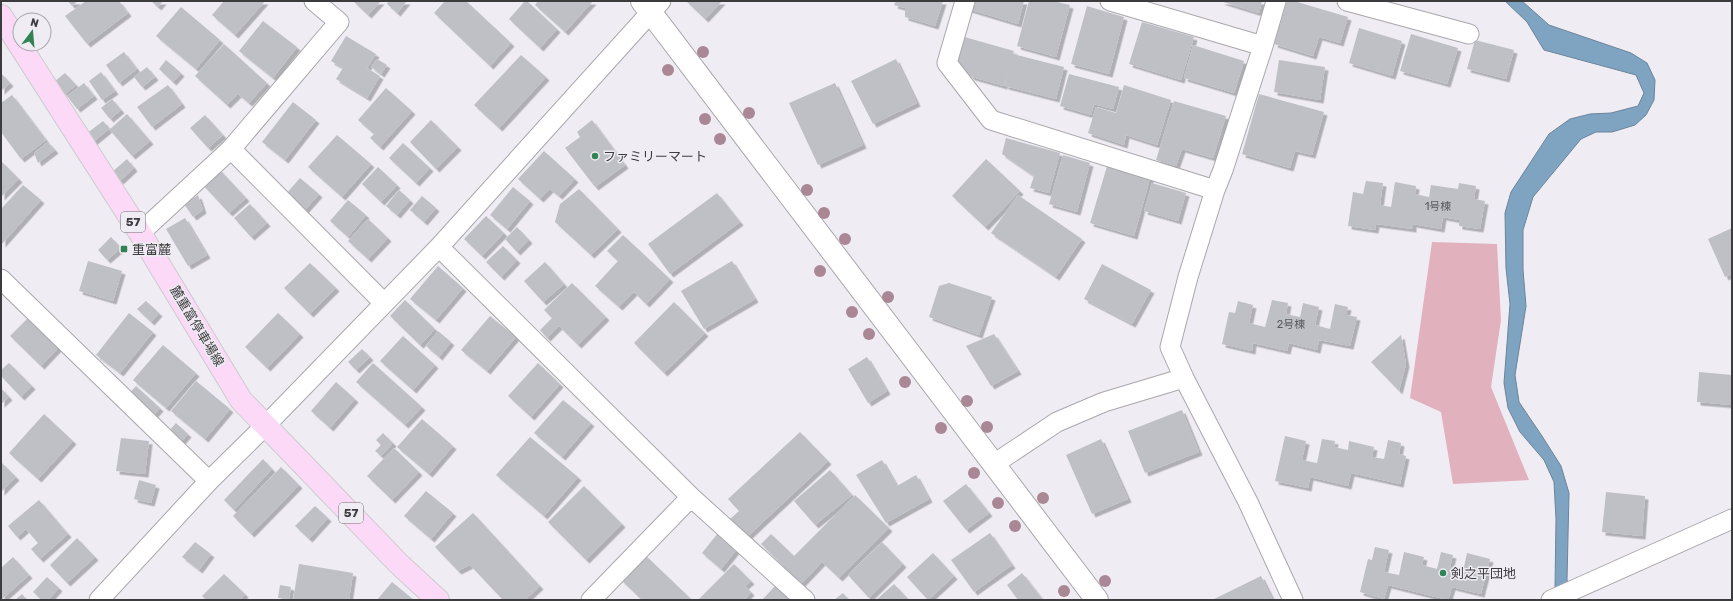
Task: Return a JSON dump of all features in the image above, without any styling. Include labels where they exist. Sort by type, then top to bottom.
[{"type":"main road","name":"麓重富停車場線","points":[[1,16],[140,233],[241,400],[267,424],[399,564],[438,600]]},
{"type":"street","points":[[140,233],[231,149],[339,22],[314,1]]},
{"type":"street","points":[[964,1],[947,63],[991,120],[1215,190]]},
{"type":"street","points":[[1110,1],[1263,46]]},
{"type":"street","points":[[1276,1],[1263,46],[1188,277],[1170,347],[1184,378],[1248,502],[1293,600]]},
{"type":"street","points":[[1347,1],[1468,34]]},
{"type":"street","points":[[99,600],[209,481],[267,424],[439,247],[651,5],[1097,600]]},
{"type":"street","points":[[231,149],[384,303]]},
{"type":"street","points":[[439,247],[691,496],[805,600]]},
{"type":"street","points":[[1,279],[209,481]]},
{"type":"street","points":[[994,464],[1057,422],[1104,402],[1184,378]]},
{"type":"street","points":[[591,600],[691,496]]},
{"type":"street","points":[[1551,600],[1732,519]]},
{"type":"shaded area","points":[[1432,242],[1497,244],[1501,320],[1491,387],[1529,480],[1453,484],[1441,412],[1410,398]]},
{"type":"water","points":[[1505,1],[1522,1],[1549,25],[1631,53],[1647,63],[1655,80],[1654,100],[1646,115],[1635,125],[1612,132],[1596,132],[1581,139],[1533,197],[1523,230],[1523,270],[1526,306],[1515,375],[1519,402],[1561,466],[1569,493],[1567,580],[1575,600],[1559,600],[1555,588],[1556,519],[1554,482],[1544,460],[1520,432],[1508,408],[1504,383],[1510,304],[1506,268],[1505,213],[1511,192],[1549,134],[1570,119],[1590,114],[1611,113],[1638,106],[1644,93],[1636,75],[1544,50],[1527,22]]},
{"type":"building","points":[[68,1],[78,1],[72,6]]},
{"type":"building","points":[[86,1],[119,1],[128,13],[87,44],[65,16]]},
{"type":"building","points":[[151,1],[163,1],[158,7]]},
{"type":"building","points":[[224,1],[265,1],[235,35],[212,15]]},
{"type":"building","points":[[353,1],[381,1],[368,15]]},
{"type":"building","points":[[389,1],[407,1],[397,13],[387,4]]},
{"type":"building","points":[[445,1],[466,1],[511,43],[490,66],[434,13]]},
{"type":"building","points":[[525,1],[527,1],[557,29],[540,48],[509,19]]},
{"type":"building","points":[[538,1],[593,1],[565,32],[535,5]]},
{"type":"building","points":[[686,1],[722,1],[705,19]]},
{"type":"building","points":[[896,1],[943,1],[935,26],[905,17],[905,8],[894,5]]},
{"type":"building","points":[[970,1],[1024,1],[1018,24],[968,9]]},
{"type":"building","points":[[1029,1],[1053,1],[1070,5],[1056,57],[1017,46]]},
{"type":"building","points":[[1220,1],[1262,1],[1259,13]]},
{"type":"building","points":[[1287,1],[1294,1],[1348,17],[1340,43],[1319,37],[1313,56],[1274,44]]},
{"type":"building","points":[[1087,6],[1124,17],[1109,74],[1071,64]]},
{"type":"building","points":[[181,7],[220,40],[196,69],[156,36]]},
{"type":"building","points":[[263,21],[297,47],[273,78],[239,51]]},
{"type":"building","points":[[1142,22],[1194,37],[1181,80],[1129,64]]},
{"type":"building","points":[[1359,28],[1402,41],[1392,76],[1349,63]]},
{"type":"building","points":[[1411,34],[1458,48],[1447,84],[1400,71]]},
{"type":"building","points":[[346,36],[376,54],[367,68],[380,76],[367,98],[336,79],[343,68],[331,61]]},
{"type":"building","points":[[961,36],[1014,51],[1013,54],[1064,67],[1056,99],[1005,86],[1008,71],[1004,86],[972,77],[954,62]]},
{"type":"building","points":[[1475,40],[1514,50],[1506,79],[1467,69]]},
{"type":"building","points":[[224,44],[267,83],[249,103],[238,94],[227,105],[195,76]]},
{"type":"building","points":[[1193,45],[1244,61],[1234,93],[1184,78]]},
{"type":"building","points":[[124,52],[137,69],[119,83],[106,65]]},
{"type":"building","points":[[521,55],[546,77],[499,128],[474,105]]},
{"type":"building","points":[[377,59],[387,65],[381,74],[371,67]]},
{"type":"building","points":[[896,59],[917,103],[873,124],[851,81]]},
{"type":"building","points":[[166,60],[181,73],[173,82],[159,69]]},
{"type":"building","points":[[1279,60],[1325,67],[1320,100],[1274,92]]},
{"type":"building","points":[[147,67],[155,77],[142,87],[134,77]]},
{"type":"building","points":[[101,72],[115,91],[102,100],[89,81]]},
{"type":"building","points":[[1,73],[10,83],[1,91]]},
{"type":"building","points":[[65,73],[76,85],[65,94],[54,82]]},
{"type":"building","points":[[1069,74],[1119,87],[1113,109],[1094,104],[1091,115],[1060,106]]},
{"type":"building","points":[[84,83],[94,96],[77,109],[67,96]]},
{"type":"building","points":[[835,83],[863,145],[818,165],[789,103]]},
{"type":"building","points":[[168,85],[182,104],[152,127],[137,107]]},
{"type":"building","points":[[1124,85],[1171,100],[1157,145],[1126,135],[1124,145],[1088,133],[1096,107],[1116,113]]},
{"type":"building","points":[[386,88],[412,111],[380,147],[370,138],[374,134],[358,120]]},
{"type":"building","points":[[1259,94],[1324,112],[1312,155],[1295,151],[1290,168],[1242,154]]},
{"type":"building","points":[[12,95],[46,140],[21,159],[1,132],[1,103]]},
{"type":"building","points":[[112,99],[121,110],[110,119],[101,108]]},
{"type":"building","points":[[1174,101],[1226,116],[1213,158],[1182,149],[1176,166],[1156,160]]},
{"type":"building","points":[[293,102],[316,120],[285,160],[262,142]]},
{"type":"building","points":[[127,114],[150,141],[132,156],[109,129],[93,142],[86,134],[103,121],[110,129]]},
{"type":"building","points":[[205,115],[223,135],[208,148],[190,128]]},
{"type":"building","points":[[431,120],[458,147],[436,169],[410,142]]},
{"type":"building","name":"ファミリーマート","points":[[592,120],[625,165],[595,187],[565,148],[580,137],[577,132]]},
{"type":"building","points":[[337,135],[371,164],[342,197],[308,167]]},
{"type":"building","points":[[1006,138],[1060,153],[1049,193],[1030,188],[1034,176],[1002,154]]},
{"type":"building","points":[[48,142],[55,150],[38,163],[34,153]]},
{"type":"building","points":[[403,143],[430,168],[416,183],[389,158]]},
{"type":"building","points":[[544,151],[575,179],[559,196],[550,189],[540,199],[518,179]]},
{"type":"building","points":[[1063,155],[1090,163],[1077,212],[1049,204]]},
{"type":"building","points":[[127,159],[134,168],[120,181],[112,172]]},
{"type":"building","points":[[986,159],[1020,191],[985,227],[952,196]]},
{"type":"building","points":[[2,162],[19,179],[1,197],[1,163]]},
{"type":"building","points":[[1108,163],[1151,175],[1134,236],[1090,223]]},
{"type":"building","points":[[378,167],[397,185],[381,202],[362,184]]},
{"type":"building","points":[[219,169],[246,198],[229,213],[202,184]]},
{"type":"building","points":[[300,178],[319,194],[304,211],[286,194]]},
{"type":"building","points":[[1366,181],[1383,183],[1380,205],[1391,207],[1395,182],[1416,186],[1415,194],[1429,197],[1431,185],[1458,189],[1459,183],[1476,186],[1474,199],[1485,201],[1480,229],[1459,226],[1459,220],[1443,217],[1441,229],[1413,224],[1413,229],[1376,224],[1375,230],[1348,226],[1353,192],[1363,194]]},
{"type":"building","points":[[1152,183],[1186,193],[1178,221],[1144,211]]},
{"type":"building","points":[[23,185],[41,200],[2,244],[1,209]]},
{"type":"building","points":[[513,187],[530,201],[507,229],[490,215]]},
{"type":"building","points":[[579,189],[618,229],[591,255],[555,222],[560,204]]},
{"type":"building","points":[[399,190],[410,200],[397,215],[386,206]]},
{"type":"building","points":[[717,193],[740,222],[670,274],[648,244]]},
{"type":"building","points":[[198,195],[203,210],[193,217],[184,204]]},
{"type":"building","points":[[1018,195],[1082,239],[1056,277],[991,233]]},
{"type":"building","points":[[422,196],[436,208],[424,222],[410,210]]},
{"type":"building","points":[[348,200],[366,215],[348,237],[330,221]]},
{"type":"building","points":[[250,204],[267,223],[251,237],[234,218]]},
{"type":"building","points":[[486,216],[504,233],[482,256],[464,239]]},
{"type":"building","points":[[185,218],[207,255],[188,266],[166,229]]},
{"type":"building","points":[[368,219],[388,238],[368,259],[348,241]]},
{"type":"building","points":[[517,227],[529,240],[517,252],[505,239]]},
{"type":"building","points":[[1732,228],[1732,274],[1725,277],[1708,239]]},
{"type":"building","points":[[623,235],[670,279],[646,304],[634,292],[619,307],[595,286],[618,261],[607,251]]},
{"type":"building","points":[[111,237],[121,248],[107,260],[98,250]]},
{"type":"building","points":[[503,246],[517,260],[501,277],[486,262]]},
{"type":"building","points":[[88,261],[122,271],[113,301],[79,291]]},
{"type":"building","points":[[732,261],[755,299],[704,329],[681,291]]},
{"type":"building","points":[[545,262],[564,284],[543,302],[524,281]]},
{"type":"building","points":[[310,263],[336,288],[310,314],[284,288]]},
{"type":"building","points":[[1102,264],[1151,290],[1132,324],[1084,299]]},
{"type":"building","points":[[438,266],[463,288],[436,320],[410,299]]},
{"type":"building","points":[[572,283],[606,317],[578,345],[559,326],[547,338],[540,330],[552,318],[544,310]]},
{"type":"building","points":[[949,283],[992,297],[979,335],[929,317],[939,286]]},
{"type":"building","points":[[405,300],[435,329],[420,345],[390,316]]},
{"type":"building","points":[[1272,300],[1288,303],[1286,314],[1300,317],[1303,303],[1319,307],[1315,325],[1330,329],[1335,304],[1348,307],[1346,315],[1357,317],[1350,346],[1319,340],[1317,350],[1289,343],[1287,351],[1253,343],[1252,351],[1222,344],[1229,312],[1235,313],[1238,301],[1253,305],[1249,323],[1265,327]]},
{"type":"building","points":[[146,301],[159,313],[151,322],[137,309]]},
{"type":"building","points":[[674,302],[705,333],[664,373],[634,343]]},
{"type":"building","points":[[129,313],[153,332],[120,373],[96,355]]},
{"type":"building","points":[[278,313],[300,334],[267,368],[245,347]]},
{"type":"building","points":[[490,316],[516,337],[487,371],[461,350]]},
{"type":"building","points":[[28,318],[59,347],[41,366],[10,336]]},
{"type":"building","points":[[438,331],[451,342],[439,357],[426,346]]},
{"type":"building","points":[[994,334],[1018,371],[991,386],[966,346]]},
{"type":"building","points":[[1401,335],[1406,364],[1399,391],[1371,362]]},
{"type":"building","points":[[403,336],[435,365],[413,390],[380,361]]},
{"type":"building","points":[[163,345],[196,373],[166,408],[133,380]]},
{"type":"building","points":[[362,349],[370,357],[356,370],[348,362]]},
{"type":"building","points":[[867,357],[887,391],[868,403],[848,369]]},
{"type":"building","points":[[9,363],[32,386],[21,397],[1,376],[1,370]]},
{"type":"building","points":[[373,363],[422,407],[405,425],[356,382]]},
{"type":"building","points":[[538,363],[560,384],[531,417],[508,396]]},
{"type":"building","points":[[1699,372],[1732,375],[1732,405],[1697,402]]},
{"type":"building","points":[[196,381],[230,409],[205,439],[171,411]]},
{"type":"building","points":[[336,382],[355,399],[330,428],[311,411]]},
{"type":"building","points":[[136,386],[160,408],[151,418],[127,396]]},
{"type":"building","points":[[1,388],[9,397],[1,404]]},
{"type":"building","points":[[563,400],[591,423],[562,457],[534,433]]},
{"type":"building","points":[[1182,410],[1199,452],[1145,473],[1128,431]]},
{"type":"building","points":[[44,414],[73,441],[38,479],[9,453]]},
{"type":"building","points":[[422,419],[453,446],[429,474],[397,447]]},
{"type":"building","points":[[176,423],[188,434],[179,444],[167,433]]},
{"type":"building","points":[[800,432],[828,461],[747,537],[730,519],[739,511],[728,499]]},
{"type":"building","points":[[383,433],[393,443],[381,456],[375,451],[381,445],[376,440]]},
{"type":"building","points":[[1285,436],[1306,441],[1302,460],[1317,463],[1322,439],[1335,441],[1334,447],[1348,450],[1349,441],[1374,447],[1372,457],[1384,459],[1388,440],[1401,443],[1399,454],[1406,456],[1400,484],[1351,473],[1348,486],[1310,477],[1308,488],[1275,481]]},
{"type":"building","points":[[530,437],[578,477],[544,516],[496,475]]},
{"type":"building","points":[[121,438],[149,441],[145,474],[116,471]]},
{"type":"building","points":[[1101,439],[1128,499],[1092,514],[1066,455]]},
{"type":"building","points":[[394,448],[419,472],[392,500],[367,476]]},
{"type":"building","points":[[263,459],[272,469],[234,510],[224,500]]},
{"type":"building","points":[[882,460],[897,486],[916,475],[929,499],[886,523],[856,475]]},
{"type":"building","points":[[1,462],[16,477],[1,492]]},
{"type":"building","points":[[281,467],[299,485],[251,534],[233,516]]},
{"type":"building","points":[[830,470],[852,495],[815,525],[794,501]]},
{"type":"building","points":[[139,480],[156,485],[151,503],[134,499]]},
{"type":"building","points":[[966,484],[989,513],[966,530],[943,501]]},
{"type":"building","points":[[584,486],[622,524],[586,560],[548,522]]},
{"type":"building","points":[[426,491],[453,513],[431,539],[404,516]]},
{"type":"building","points":[[1606,492],[1645,496],[1642,536],[1602,532]]},
{"type":"building","points":[[855,495],[889,528],[839,578],[822,562],[801,584],[761,544],[771,534],[794,556]]},
{"type":"building","points":[[39,500],[68,534],[40,559],[31,549],[38,543],[26,529],[17,537],[8,526]]},
{"type":"building","points":[[315,506],[328,518],[309,539],[295,526]]},
{"type":"building","points":[[473,513],[540,586],[525,600],[503,600],[470,565],[458,571],[435,547]]},
{"type":"building","points":[[718,533],[737,549],[721,569],[702,553]]},
{"type":"building","points":[[990,533],[1012,565],[974,592],[951,560]]},
{"type":"building","points":[[77,538],[95,557],[67,583],[50,565]]},
{"type":"building","points":[[195,542],[211,554],[199,570],[182,557]]},
{"type":"building","points":[[882,542],[903,564],[869,598],[848,575]]},
{"type":"building","name":"剣之平団地","points":[[1375,547],[1389,550],[1384,572],[1399,575],[1404,552],[1424,557],[1422,565],[1437,569],[1441,552],[1453,555],[1450,567],[1463,571],[1467,553],[1490,559],[1481,594],[1452,587],[1448,600],[1388,585],[1384,599],[1360,592],[1368,559],[1372,560]]},
{"type":"building","points":[[933,553],[954,576],[928,600],[907,577]]},
{"type":"building","points":[[645,555],[692,600],[642,600],[621,580]]},
{"type":"building","points":[[13,557],[29,575],[1,600],[1,568]]},
{"type":"building","points":[[299,564],[353,573],[349,600],[293,600]]},
{"type":"building","points":[[734,564],[751,581],[745,586],[751,592],[744,600],[698,600]]},
{"type":"building","points":[[1022,573],[1043,600],[1018,600],[1007,585]]},
{"type":"building","points":[[224,574],[245,594],[240,600],[206,600],[202,596]]},
{"type":"building","points":[[1261,576],[1273,600],[1212,600]]},
{"type":"building","points":[[47,577],[59,588],[48,600],[42,600],[33,592]]},
{"type":"building","points":[[392,582],[414,600],[377,600]]},
{"type":"building","points":[[894,584],[909,600],[876,600]]},
{"type":"building","points":[[280,585],[291,587],[289,599],[278,598]]},
{"type":"building","points":[[775,586],[790,600],[762,600]]},
{"type":"building","points":[[843,593],[849,600],[834,600]]},
{"type":"building","points":[[22,594],[27,600],[15,600]]},
{"type":"place","name":"ファミリーマート","points":[[595,156]]},
{"type":"place","name":"重富麓","points":[[124,249]]},
{"type":"place","name":"剣之平団地","points":[[1443,573]]}]
